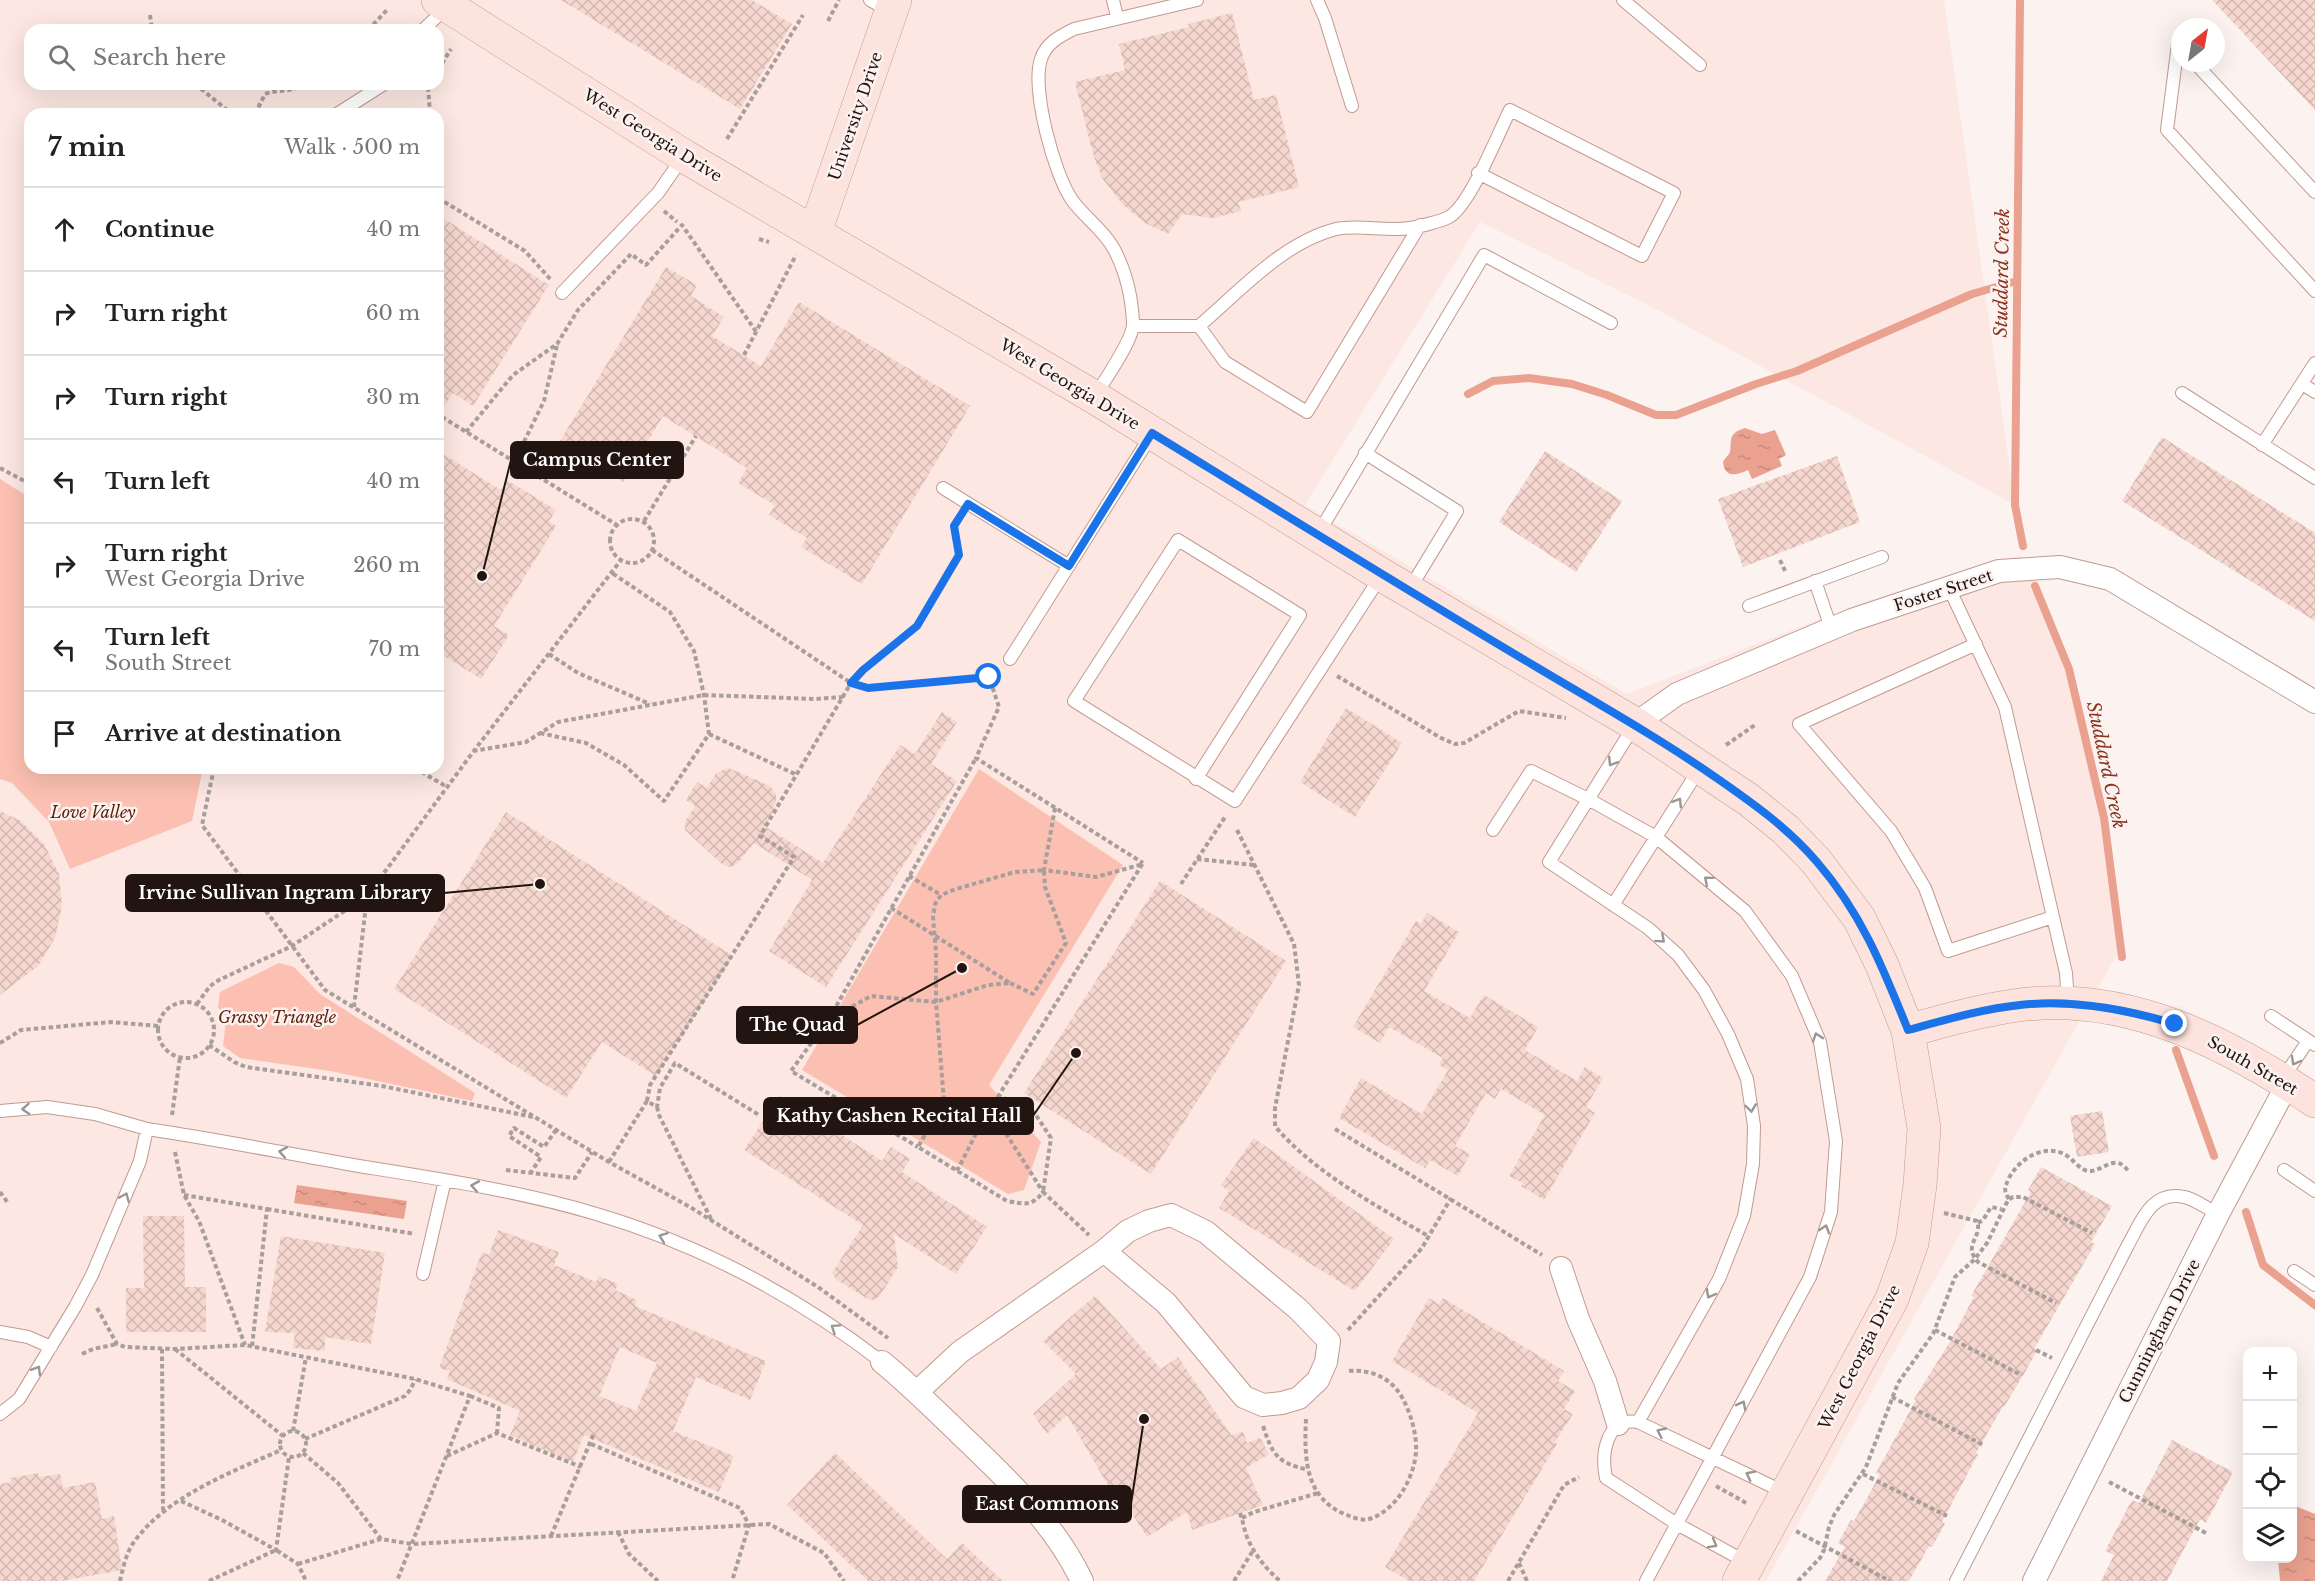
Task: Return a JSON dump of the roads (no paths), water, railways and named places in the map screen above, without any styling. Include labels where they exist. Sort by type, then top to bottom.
[{"type":"street","name":"West Georgia Drive","points":[[448,2],[684,156],[1094,397],[1395,583],[1635,724],[1749,800],[1786,830],[1839,888],[1859,918],[1882,965],[1908,1030],[1924,1128],[1920,1185],[1912,1243],[1892,1299],[1744,1572]]},
{"type":"street","name":"University Drive","points":[[815,232],[886,4]]},
{"type":"street","name":"Foster Street","points":[[1635,724],[1677,694],[1831,628],[1999,571],[2060,567],[2110,579],[2315,702]]},
{"type":"street","name":"South Street","points":[[1908,1030],[1970,1014],[2021,1005],[2068,1004],[2140,1014],[2175,1024],[2243,1057],[2315,1101]]},
{"type":"street","name":"Cunningham Drive","points":[[2034,1581],[2218,1214],[2288,1083]]},
{"type":"street","points":[[917,1392],[960,1352],[1104,1251],[1128,1231],[1149,1221],[1171,1215],[1206,1232],[1298,1309],[1329,1341],[1326,1362],[1314,1385],[1299,1398],[1282,1403],[1263,1405],[1244,1397],[1166,1303],[1104,1251]]},
{"type":"street","points":[[1561,1268],[1578,1319],[1605,1381],[1628,1423]]},
{"type":"street","points":[[888,1353],[917,1392],[1024,1497],[1059,1540],[1082,1581]]},
{"type":"lane","points":[[1113,0],[1117,17]]},
{"type":"lane","points":[[1094,397],[1118,359],[1134,326],[1126,275],[1112,246],[1072,200],[1059,177],[1040,100],[1038,76],[1041,59],[1048,46],[1058,36],[1074,29],[1117,17],[1197,0]]},
{"type":"lane","points":[[1317,0],[1352,106]]},
{"type":"lane","points":[[1623,0],[1700,65]]},
{"type":"lane","points":[[428,24],[448,2]]},
{"type":"lane","points":[[2174,72],[2167,130],[2315,291]]},
{"type":"lane","points":[[2203,72],[2315,192]]},
{"type":"lane","points":[[346,108],[375,90]]},
{"type":"lane","points":[[1134,326],[1199,326],[1281,256],[1310,240],[1337,229],[1409,228],[1449,217],[1465,199],[1478,173],[1510,110],[1674,193],[1642,256],[1478,173]]},
{"type":"lane","points":[[562,293],[658,193],[684,156]]},
{"type":"lane","points":[[1199,326],[1226,362],[1307,412],[1420,225]]},
{"type":"lane","points":[[1318,536],[1484,255],[1611,323]]},
{"type":"lane","points":[[2262,445],[2315,363]]},
{"type":"lane","points":[[2302,384],[2315,392]]},
{"type":"lane","points":[[2182,393],[2315,478]]},
{"type":"lane","points":[[1010,659],[1152,433]]},
{"type":"lane","points":[[1196,778],[1300,615],[1178,540],[1074,701],[1196,778],[1235,801],[1395,583],[1457,511],[1365,453]]},
{"type":"lane","points":[[943,488],[1069,566]]},
{"type":"lane","points":[[1749,606],[1882,557]]},
{"type":"lane","points":[[1815,581],[1831,628]]},
{"type":"lane","points":[[1950,588],[2005,708],[2066,973],[2068,1004]]},
{"type":"lane","points":[[1977,644],[1799,724],[1891,831],[1925,888],[1948,951],[2054,917]]},
{"type":"lane","points":[[1635,724],[1549,862],[1648,928],[1678,955],[1704,990],[1728,1034],[1747,1078],[1754,1126],[1750,1190],[1744,1216],[1719,1279],[1628,1423],[1605,1448],[1603,1462],[1606,1478],[1677,1524],[1744,1572]]},
{"type":"lane","points":[[1613,905],[1701,767]]},
{"type":"lane","points":[[1493,830],[1531,771],[1588,799],[1656,837],[1745,911],[1792,976],[1820,1042],[1836,1142],[1831,1212],[1810,1277],[1646,1581]]},
{"type":"lane","points":[[2271,1016],[2311,1043],[2291,1066],[2288,1083]]},
{"type":"lane","points":[[0,1111],[47,1107],[95,1114],[147,1129],[502,1190],[593,1213],[666,1238],[727,1264],[824,1321],[888,1353]]},
{"type":"lane","points":[[0,1414],[19,1399],[92,1275],[140,1161],[147,1129]]},
{"type":"lane","points":[[2284,1170],[2315,1191]]},
{"type":"lane","points":[[423,1274],[445,1180]]},
{"type":"lane","points":[[1956,1581],[2128,1245],[2153,1202],[2165,1197],[2185,1197],[2218,1214]]},
{"type":"lane","points":[[2294,1271],[2315,1285]]},
{"type":"lane","points":[[0,1332],[28,1337],[51,1347]]},
{"type":"lane","points":[[1628,1423],[1714,1456],[1787,1493]]},
{"type":"water","points":[[1745,428],[1762,434],[1775,430],[1786,455],[1779,459],[1782,466],[1752,479],[1748,470],[1736,474],[1726,471],[1723,462],[1729,454],[1732,436],[1738,430]]},
{"type":"water","points":[[297,1185],[407,1201],[404,1219],[294,1203]]},
{"type":"water","points":[[2297,1507],[2315,1514],[2315,1581],[2280,1581],[2278,1563],[2297,1563]]},
{"type":"waterway","name":"Studdard Creek","points":[[2020,0],[2015,505],[2023,546]]},
{"type":"waterway","points":[[1468,394],[1493,381],[1529,378],[1572,384],[1656,415],[1676,415],[1797,371],[1972,294],[2017,281]]},
{"type":"waterway","name":"Studdard Creek","points":[[2035,586],[2069,669],[2104,818],[2122,957]]},
{"type":"waterway","name":"Studdard Creek","points":[[2176,1050],[2214,1156]]},
{"type":"waterway","name":"Studdard Creek","points":[[2246,1212],[2263,1265],[2315,1305]]},
{"type":"place","name":"Campus Center","points":[[482,576]]},
{"type":"place","name":"Irvine Sullivan Ingram Library","points":[[540,884]]},
{"type":"place","name":"The Quad","points":[[962,968]]},
{"type":"place","name":"Kathy Cashen Recital Hall","points":[[1076,1053]]},
{"type":"place","name":"East Commons","points":[[1144,1419]]},
{"type":"park label","name":"Love Valley","points":[[93,812]]},
{"type":"park label","name":"Grassy Triangle","points":[[277,1017]]}]
